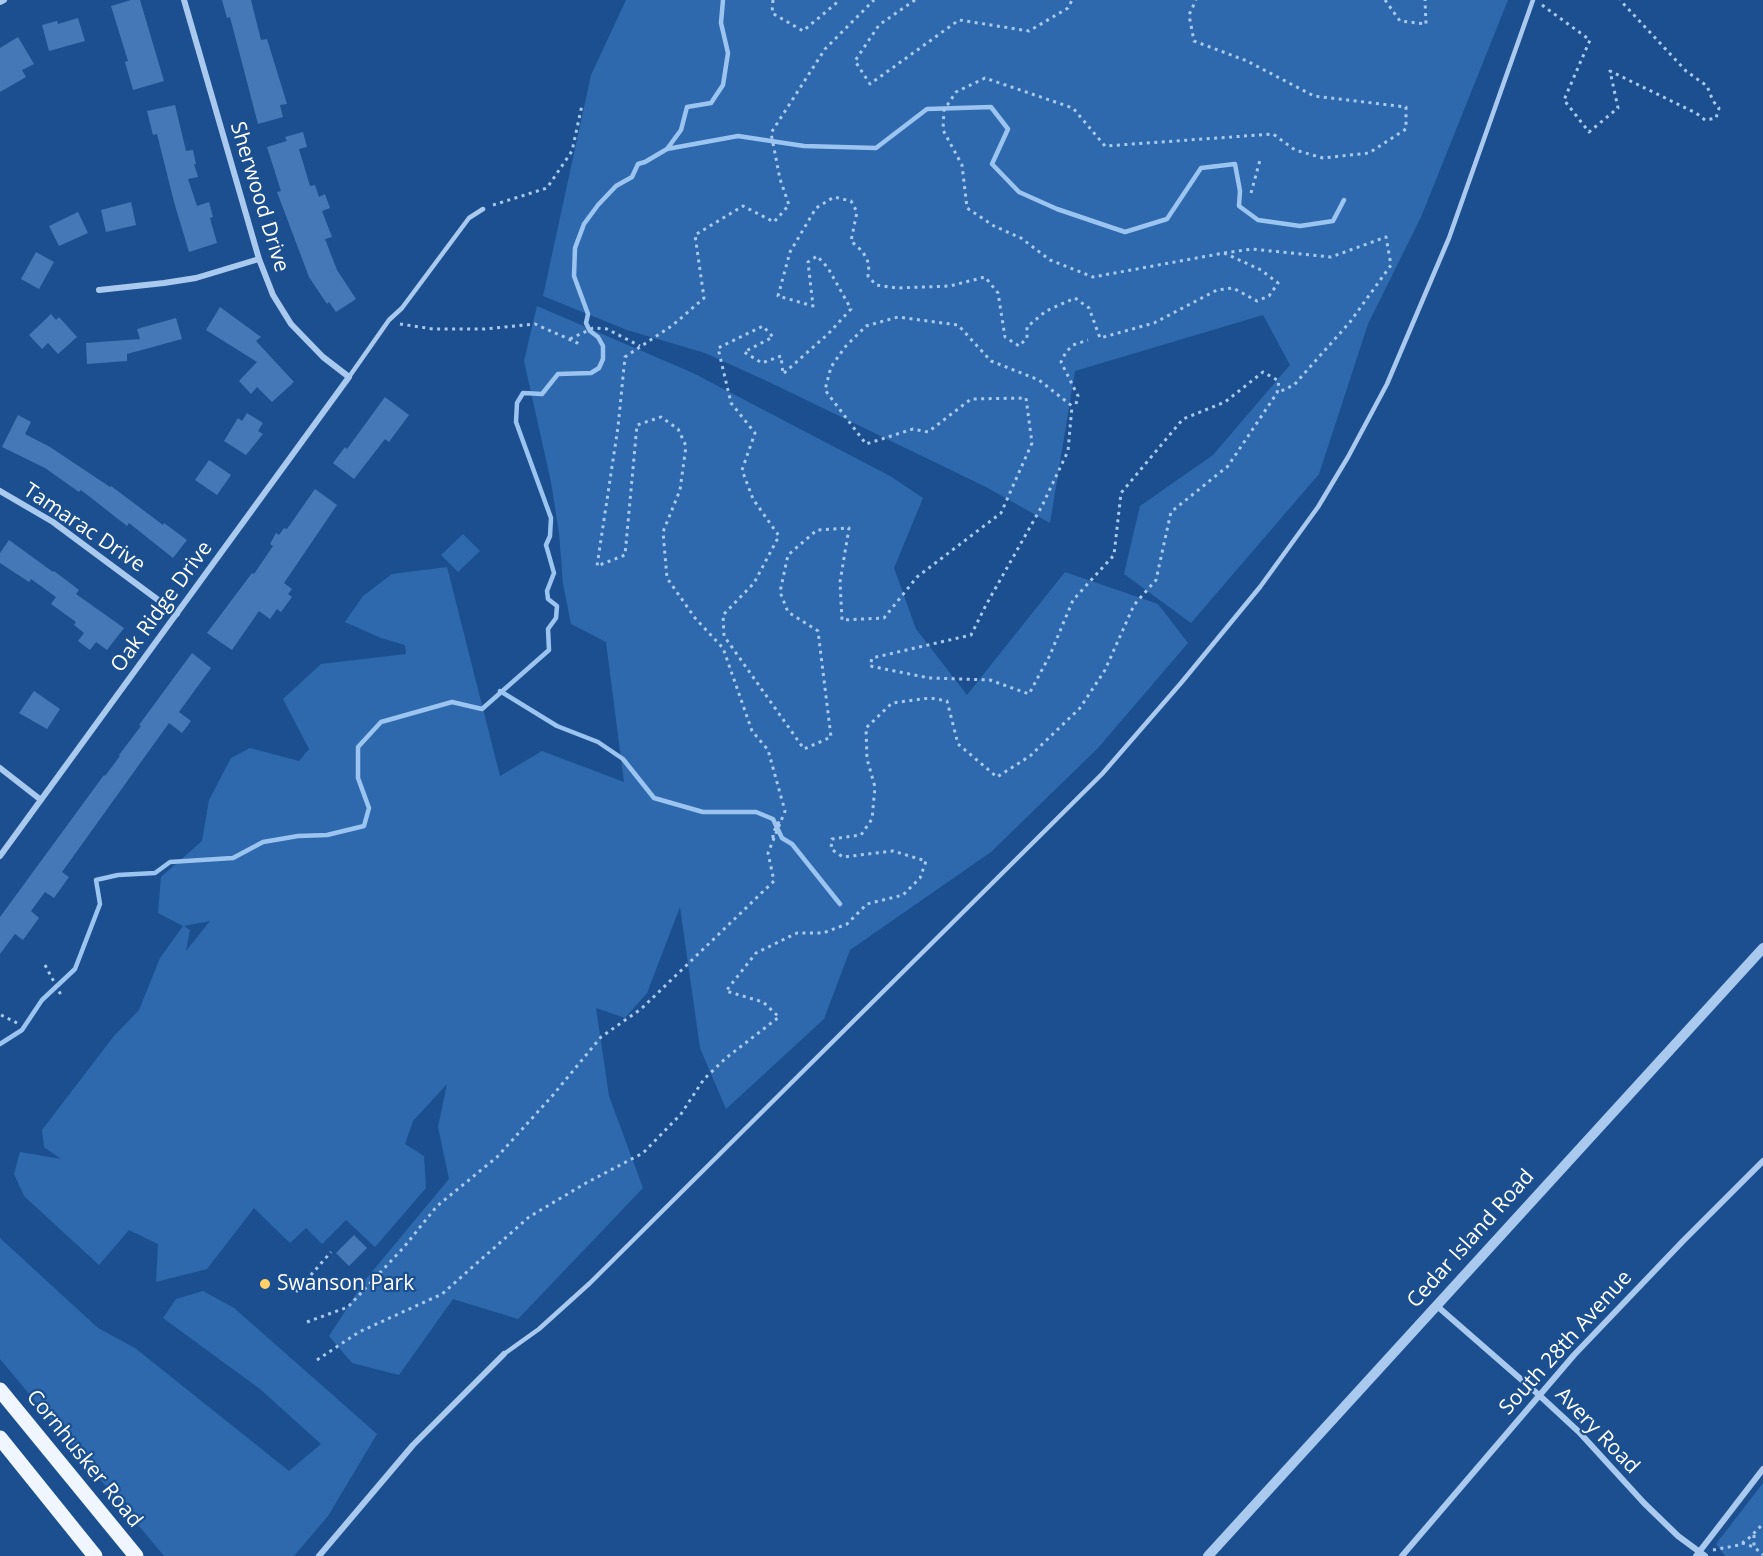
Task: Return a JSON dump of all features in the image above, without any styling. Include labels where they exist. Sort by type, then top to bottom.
[{"type":"main road","name":"Cornhusker Road","points":[[0,1390],[135,1556]]},
{"type":"main road","points":[[0,1438],[95,1556]]},
{"type":"street","name":"Sherwood Drive","points":[[184,0],[259,259],[273,295],[291,324],[323,357],[349,377]]},
{"type":"street","points":[[99,290],[196,278],[259,259]]},
{"type":"street","name":"Oak Ridge Drive","points":[[0,856],[349,377]]},
{"type":"street","name":"Tamarac Drive","points":[[0,491],[52,522],[177,614]]},
{"type":"street","points":[[0,768],[41,800]]},
{"type":"street","name":"Cedar Island Road","points":[[1208,1556],[1763,948]]},
{"type":"street","name":"South 28th Avenue","points":[[1402,1556],[1574,1355],[1763,1161]]},
{"type":"street","name":"Avery Road","points":[[1437,1306],[1579,1432],[1644,1503],[1700,1555]]},
{"type":"street","points":[[319,1556],[412,1445],[504,1354]]},
{"type":"street","points":[[1700,1555],[1763,1469]]},
{"type":"lane","points":[[504,1354],[539,1329],[590,1283],[1102,774],[1260,587],[1318,507],[1387,384],[1449,238],[1533,0]]},
{"type":"lane","points":[[349,377],[388,320],[402,308],[469,218],[483,209]]},
{"type":"path","points":[[773,0],[772,13],[803,31],[840,0]]},
{"type":"path","points":[[307,1322],[348,1307],[404,1247],[437,1206],[497,1157],[554,1095],[601,1037],[641,1009],[774,880],[768,853],[774,837],[773,833],[785,810],[768,750],[752,731],[723,648],[695,618],[667,578],[663,532],[680,490],[686,446],[678,429],[661,417],[637,424],[625,555],[597,566],[618,427],[625,357],[673,325],[704,298],[695,235],[743,206],[774,222],[789,205],[780,179],[771,133],[825,50],[874,0]]},
{"type":"path","points":[[915,0],[879,25],[855,61],[870,84],[959,20],[1029,31],[1068,8],[1072,0]]},
{"type":"path","points":[[1196,0],[1189,15],[1194,41],[1247,61],[1314,96],[1406,107],[1406,129],[1369,153],[1323,158],[1295,150],[1273,134],[1105,146],[1073,108],[985,78],[956,92],[944,110],[943,130],[962,165],[967,208],[994,226],[1021,238],[1050,260],[1093,277],[1252,249],[1331,257],[1386,237],[1391,265],[1342,331],[1294,385],[1277,393]]},
{"type":"path","points":[[1386,0],[1400,21],[1426,24],[1425,0]]},
{"type":"path","points":[[1533,0],[1554,12],[1590,40],[1564,100],[1589,132],[1618,108],[1610,71],[1696,113],[1705,120],[1716,118],[1719,108],[1713,101],[1707,86],[1686,71],[1620,0]]},
{"type":"path","points":[[483,209],[547,188],[572,151],[582,105]]},
{"type":"path","points":[[1251,193],[1260,160]]},
{"type":"path","points":[[317,1360],[359,1332],[442,1294],[529,1217],[643,1153],[681,1114],[704,1079],[726,1058],[779,1017],[763,1002],[726,991],[756,953],[797,933],[823,933],[847,924],[867,904],[903,896],[920,878],[927,861],[892,851],[843,857],[831,849],[832,839],[861,835],[872,819],[875,787],[867,759],[866,728],[892,703],[930,698],[947,700],[958,744],[997,777],[1030,756],[1080,708],[1105,670],[1134,604],[1156,580],[1171,512],[1228,466],[1277,393],[1280,381],[1263,372],[1225,402],[1183,418],[1135,476],[1121,493],[1114,555],[1073,600],[1050,655],[1029,694],[990,680],[929,678],[870,666],[872,658],[970,635],[1042,506],[1068,451],[1072,406],[1039,380],[991,361],[958,325],[898,317],[866,326],[845,347],[831,367],[825,390],[866,444],[913,429],[928,432],[971,399],[1026,398],[1032,443],[1001,513],[917,577],[884,618],[842,620],[840,582],[849,528],[817,530],[788,555],[780,592],[788,612],[818,631],[831,737],[804,749],[724,636],[723,615],[754,583],[778,536],[753,499],[742,470],[755,433],[731,403],[718,348],[763,326],[773,338],[744,352],[762,363],[781,356],[783,374],[828,334],[851,309],[828,268],[817,256],[808,262],[813,306],[778,296],[790,252],[816,208],[834,197],[851,201],[857,212],[851,241],[863,252],[869,264],[868,276],[876,285],[897,288],[950,286],[985,277],[998,293],[1005,338],[1019,346],[1026,338],[1027,327],[1046,311],[1075,298],[1089,308],[1100,338],[1154,324],[1217,290],[1233,288],[1257,300],[1269,296],[1278,283],[1261,270],[1224,253]]},
{"type":"path","points":[[388,320],[403,325],[433,329],[485,329],[535,324],[582,345]]},
{"type":"path","points":[[568,339],[592,328],[607,329],[641,346]]},
{"type":"path","points":[[1076,404],[1078,396],[1061,362],[1073,345],[1088,340]]},
{"type":"path","points":[[45,965],[61,995]]},
{"type":"path","points":[[2,1015],[17,1023]]},
{"type":"path","points":[[296,1292],[331,1252]]},
{"type":"path","points":[[1742,1544],[1763,1524]]},
{"type":"path","points":[[1754,1533],[1755,1547]]},
{"type":"path","points":[[1700,1555],[1742,1544],[1755,1547],[1763,1555]]},
{"type":"shaded area","points":[[626,0],[1508,0],[1421,217],[1368,324],[1319,474],[1191,623],[1124,574],[1140,506],[1213,455],[1290,365],[1263,315],[1075,371],[1050,523],[986,487],[705,353],[627,330],[543,296],[591,75]]},
{"type":"shaded area","points":[[537,306],[693,373],[890,476],[923,498],[894,568],[916,629],[967,695],[1065,572],[1158,604],[1188,643],[1098,748],[991,852],[850,950],[824,1019],[726,1109],[700,1048],[680,907],[647,993],[625,1018],[596,1008],[609,1096],[643,1188],[518,1319],[453,1299],[399,1375],[352,1363],[329,1336],[366,1279],[449,1179],[438,1127],[447,1084],[413,1121],[405,1144],[424,1156],[426,1188],[375,1247],[346,1220],[322,1244],[306,1228],[290,1243],[254,1208],[207,1269],[156,1282],[158,1244],[129,1230],[99,1265],[24,1196],[14,1174],[20,1152],[61,1159],[44,1147],[42,1130],[114,1036],[139,1010],[160,958],[183,926],[158,913],[161,877],[202,841],[209,800],[231,758],[250,748],[299,761],[309,749],[283,699],[321,664],[406,654],[405,645],[381,638],[345,622],[363,596],[392,574],[447,567],[500,776],[542,751],[624,782],[606,642],[571,624],[563,584],[559,533],[551,482],[524,361]],"holes":[[[210,921],[186,951],[190,930],[184,926]]]},
{"type":"shaded area","points":[[463,534],[480,551],[458,572],[441,555]]},
{"type":"shaded area","points":[[0,1238],[98,1328],[135,1348],[289,1471],[321,1444],[260,1389],[163,1318],[176,1299],[203,1291],[234,1308],[377,1434],[328,1516],[294,1556],[164,1556],[0,1359]]},
{"type":"shaded area","points":[[1763,1483],[1763,1556],[1725,1556],[1716,1544]]},
{"type":"building","points":[[131,0],[140,0],[164,81],[133,90],[125,62],[128,61],[111,6]]},
{"type":"building","points":[[222,0],[251,0],[261,40],[267,39],[287,104],[280,105],[283,117],[258,124],[230,17],[227,18]]},
{"type":"building","points":[[78,18],[85,41],[49,51],[42,25],[57,21],[58,24]]},
{"type":"building","points":[[18,37],[34,64],[22,70],[26,77],[0,92],[0,48]]},
{"type":"building","points":[[175,105],[186,151],[193,150],[196,164],[194,164],[198,177],[188,179],[197,206],[209,202],[213,217],[210,218],[217,243],[189,252],[157,134],[153,135],[147,111]]},
{"type":"building","points":[[303,132],[307,147],[299,149],[310,186],[315,185],[319,197],[325,194],[330,208],[322,211],[332,237],[325,239],[337,270],[356,299],[336,312],[329,302],[327,304],[309,277],[277,192],[281,191],[267,147],[287,141],[285,137]]},
{"type":"building","points":[[131,202],[136,225],[106,232],[101,210]]},
{"type":"building","points":[[78,212],[88,233],[59,246],[49,226]]},
{"type":"building","points":[[36,252],[54,262],[39,289],[21,279]]},
{"type":"building","points":[[220,307],[261,337],[256,341],[294,382],[272,402],[257,387],[251,394],[239,381],[257,362],[206,330]]},
{"type":"building","points":[[51,314],[56,320],[59,317],[77,337],[58,354],[48,343],[42,349],[29,335]]},
{"type":"building","points":[[176,318],[182,339],[127,354],[127,361],[87,364],[86,343],[140,339],[137,329]]},
{"type":"building","points":[[385,397],[409,415],[389,442],[385,439],[354,479],[333,463],[345,447],[347,449]]},
{"type":"building","points":[[247,413],[263,423],[258,431],[263,434],[246,455],[224,441],[238,418],[242,421]]},
{"type":"building","points":[[18,415],[31,422],[25,434],[50,447],[111,486],[187,540],[173,558],[129,523],[127,526],[81,490],[79,492],[45,468],[2,447]]},
{"type":"building","points":[[209,460],[231,475],[217,495],[195,480]]},
{"type":"building","points":[[315,489],[337,505],[284,583],[292,589],[288,594],[292,597],[281,612],[277,609],[270,619],[259,611],[232,650],[207,633],[252,573],[254,574],[273,546],[270,544],[276,533],[279,535],[284,528],[287,529]]},
{"type":"building","points":[[9,540],[79,590],[76,594],[124,628],[107,650],[96,642],[90,650],[78,641],[84,633],[74,625],[76,622],[51,604],[56,597],[31,579],[29,582],[0,563],[0,553]]},
{"type":"building","points":[[192,653],[211,668],[179,712],[191,721],[182,733],[169,723],[62,872],[69,877],[54,898],[45,892],[31,911],[39,918],[23,940],[15,934],[0,954],[0,917],[120,756],[141,726],[139,725]]},
{"type":"building","points":[[34,691],[60,709],[47,729],[19,713]]},
{"type":"building","points":[[354,1235],[367,1248],[349,1266],[336,1253]]},
{"type":"waterway","points":[[0,1044],[22,1030],[42,1000],[75,969],[100,904],[96,880],[118,875],[155,873],[170,862],[233,858],[263,842],[298,836],[327,835],[364,826],[369,808],[358,778],[358,747],[381,722],[452,702],[482,709],[549,650],[548,629],[556,618],[557,606],[548,599],[547,591],[554,573],[546,545],[550,536],[551,518],[516,422],[517,403],[523,393],[542,394],[558,374],[591,373],[599,368],[603,359],[603,346],[586,323],[588,314],[574,276],[575,248],[584,224],[598,205],[616,186],[632,177],[638,164],[667,149],[681,130],[687,107],[711,103],[723,85],[728,53],[721,23],[723,0]]},
{"type":"waterway","points":[[667,149],[738,136],[804,146],[876,148],[927,109],[991,107],[1008,129],[992,164],[1019,192],[1057,209],[1125,232],[1167,219],[1201,168],[1235,164],[1240,191],[1239,206],[1258,220],[1300,226],[1333,221],[1344,200]]},
{"type":"waterway","points":[[500,691],[557,726],[598,742],[623,759],[654,798],[703,812],[756,812],[773,819],[782,838],[792,844],[840,904]]},
{"type":"place","name":"Swanson Park","points":[[265,1284]]}]
